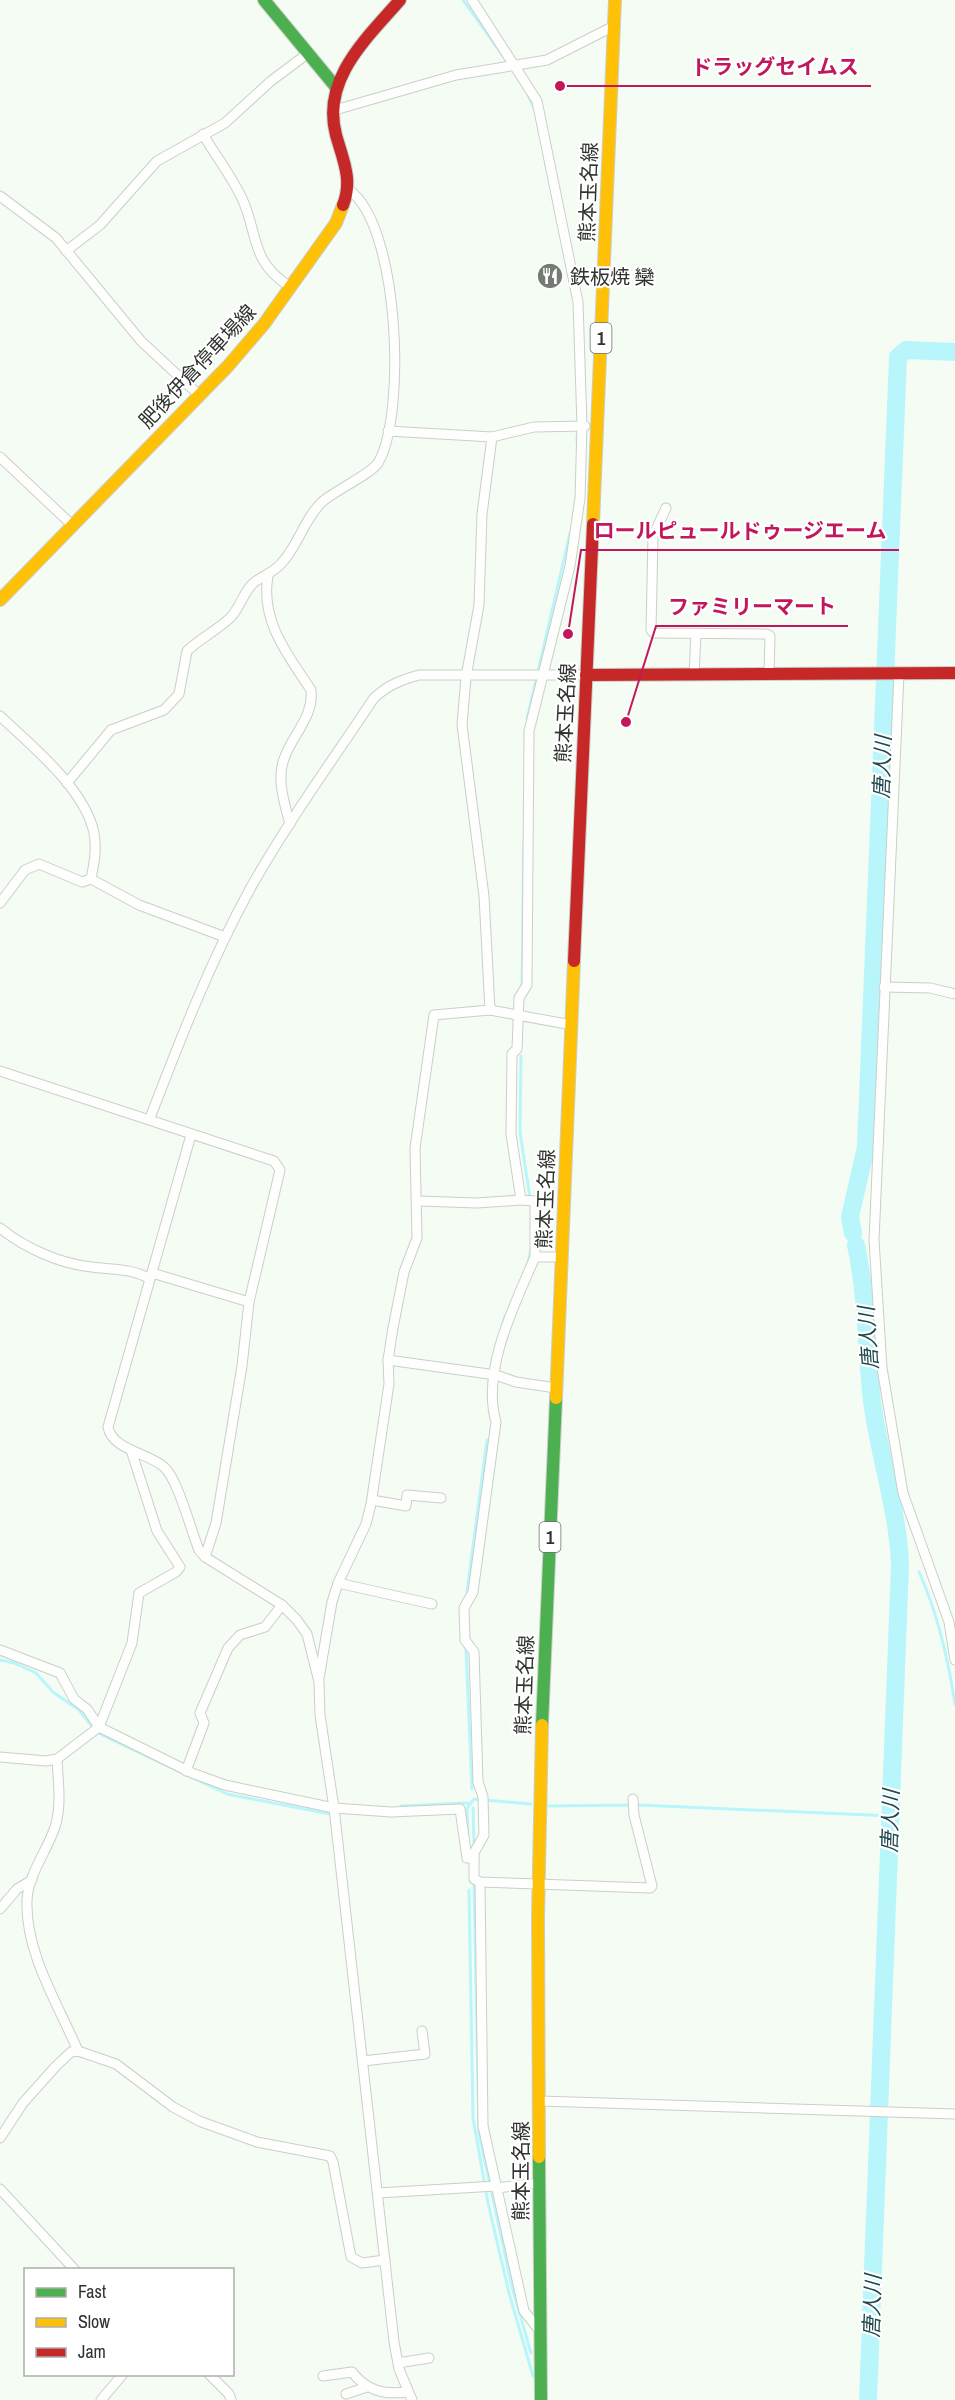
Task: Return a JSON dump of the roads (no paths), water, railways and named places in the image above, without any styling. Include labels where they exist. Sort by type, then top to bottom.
[{"type":"main road","points":[[264,0],[306,54],[335,86],[355,52],[400,0]]},
{"type":"main road","name":"熊本玉名線","points":[[543,2400],[540,2331],[540,2101],[536,2000],[537,1884],[615,0]]},
{"type":"main road","name":"肥後伊倉停車場線","points":[[0,600],[200,396],[264,324],[336,223],[343,212],[349,190],[345,161],[335,132],[335,86]]},
{"type":"main road","points":[[586,675],[955,674]]},
{"type":"street","points":[[472,0],[516,65],[537,101],[578,302],[577,426],[580,498],[570,566],[536,676],[529,731],[527,985],[519,998],[517,1049],[512,1054],[511,1134],[526,1200]]},
{"type":"street","points":[[335,110],[456,75],[547,60],[614,26]]},
{"type":"street","points":[[66,251],[100,225],[157,161],[225,123],[271,81],[306,54]]},
{"type":"street","points":[[203,134],[244,203],[255,248],[278,279],[289,286]]},
{"type":"street","points":[[67,783],[111,730],[164,710],[181,691],[188,651],[231,617],[256,581],[268,576],[285,559],[319,504],[335,491],[375,467],[388,431],[396,367],[391,293],[377,237],[366,206],[349,190]]},
{"type":"street","points":[[0,196],[39,223],[56,238],[141,341],[200,396]]},
{"type":"street","points":[[388,431],[492,437],[534,427],[597,425]]},
{"type":"street","points":[[490,1010],[484,896],[476,819],[464,753],[462,725],[466,677],[479,605],[482,514],[492,437]]},
{"type":"street","points":[[0,457],[72,525]]},
{"type":"street","points":[[666,508],[653,536],[651,630],[654,633],[770,636],[769,674]]},
{"type":"street","points":[[268,576],[264,596],[279,643],[311,690],[312,698],[310,709],[284,759],[281,771],[290,824]]},
{"type":"street","points":[[694,675],[696,634]]},
{"type":"street","points":[[890,674],[884,987],[874,1240],[882,1368],[903,1493],[949,1622],[955,1660]]},
{"type":"street","points":[[150,1118],[189,1018],[225,937],[251,888],[290,824],[374,699],[384,688],[400,680],[419,675],[466,677],[586,675]]},
{"type":"street","points":[[0,716],[67,783],[91,822],[96,850],[92,879]]},
{"type":"street","points":[[0,903],[31,865],[39,864],[82,882],[92,879],[139,905],[225,937]]},
{"type":"street","points":[[884,987],[930,988],[955,994]]},
{"type":"street","points":[[319,1682],[338,1583],[366,1524],[372,1500],[389,1384],[388,1360],[404,1272],[417,1238],[418,1201],[415,1148],[434,1015],[490,1010],[572,1025]]},
{"type":"street","points":[[0,1071],[150,1118],[191,1135],[274,1161],[280,1170],[249,1302],[242,1366],[216,1523],[205,1557]]},
{"type":"street","points":[[191,1135],[108,1428],[114,1439],[132,1450],[150,1456],[166,1468],[199,1550],[205,1557],[282,1605],[307,1634],[319,1682],[320,1715],[334,1808],[398,2363],[410,2396]]},
{"type":"street","points":[[418,1201],[477,1203],[536,1201],[535,1257],[506,1325],[496,1375],[493,1409],[496,1422],[473,1592],[464,1608],[465,1640],[474,1652],[478,1782],[483,1800],[484,1835],[474,1858],[474,1879],[480,1882],[650,1888],[652,1886],[633,1803]]},
{"type":"street","points":[[0,1228],[27,1246],[77,1264],[111,1267],[249,1302]]},
{"type":"street","points":[[535,1257],[562,1257]]},
{"type":"street","points":[[388,1360],[496,1375],[516,1382],[556,1388]]},
{"type":"street","points":[[0,1756],[46,1761],[57,1759],[99,1727],[132,1643],[139,1593],[176,1572],[180,1567],[158,1531],[132,1450]]},
{"type":"street","points":[[372,1500],[406,1506],[407,1495],[441,1498]]},
{"type":"street","points":[[338,1583],[432,1604]]},
{"type":"street","points":[[186,1771],[204,1723],[200,1713],[228,1648],[240,1635],[265,1627],[282,1605]]},
{"type":"street","points":[[0,1650],[60,1673],[74,1700],[87,1709],[99,1727],[186,1771],[225,1785],[334,1808],[391,1812],[459,1809],[466,1858],[474,1858]]},
{"type":"street","points":[[57,1759],[59,1804],[55,1827],[32,1880],[27,1899],[35,1952],[78,2051]]},
{"type":"street","points":[[0,1909],[17,1889],[32,1880]]},
{"type":"street","points":[[480,1882],[483,2126],[492,2187],[524,2311],[540,2331]]},
{"type":"street","points":[[363,2061],[425,2054],[422,2031]]},
{"type":"street","points":[[0,2138],[23,2103],[56,2066],[71,2052],[78,2051],[116,2064],[173,2107],[199,2121],[257,2142],[330,2156],[351,2257],[362,2263],[385,2260]]},
{"type":"street","points":[[540,2101],[955,2114]]},
{"type":"street","points":[[378,2193],[539,2183]]},
{"type":"street","points":[[0,2189],[73,2268]]},
{"type":"street","points":[[398,2363],[429,2358]]},
{"type":"street","points":[[323,2376],[352,2372],[367,2387]]},
{"type":"street","points":[[101,2400],[121,2376]]},
{"type":"street","points":[[211,2376],[229,2394],[231,2400]]},
{"type":"street","points":[[346,2394],[367,2387],[410,2396]]},
{"type":"waterway","points":[[463,0],[503,56]]},
{"type":"waterway","points":[[528,95],[534,108]]},
{"type":"waterway","name":"唐人川","points":[[853,1233],[850,1217],[866,1147],[898,357],[906,350],[955,352]]},
{"type":"waterway","points":[[577,435],[577,443]]},
{"type":"waterway","points":[[527,719],[570,533]]},
{"type":"waterway","points":[[522,988],[524,839]]},
{"type":"waterway","points":[[521,1056],[520,1132],[530,1198]]},
{"type":"waterway","name":"唐人川","points":[[856,1245],[860,1264],[872,1401],[896,1523],[900,1565],[868,2400]]},
{"type":"waterway","points":[[528,1263],[531,1249]]},
{"type":"waterway","points":[[499,1336],[505,1316]]},
{"type":"waterway","points":[[467,1592],[487,1440]]},
{"type":"waterway","name":"唐人川","points":[[900,1565],[904,1566]]},
{"type":"waterway","points":[[919,1572],[942,1636],[955,1704]]},
{"type":"waterway","points":[[466,1649],[472,1789]]},
{"type":"waterway","points":[[0,1660],[14,1663],[36,1673],[53,1692],[79,1710],[91,1725]]},
{"type":"waterway","points":[[100,1734],[227,1794],[330,1814]]},
{"type":"waterway","points":[[468,1836],[467,1808],[474,1799],[531,1804]]},
{"type":"waterway","points":[[401,1806],[468,1803]]},
{"type":"waterway","points":[[549,1806],[639,1805],[891,1816]]},
{"type":"waterway","points":[[473,1808],[474,1844]]},
{"type":"waterway","points":[[474,1885],[479,2134],[512,2287],[531,2353]]},
{"type":"waterway","points":[[469,1890],[473,2118],[488,2203],[509,2293],[533,2376]]},
{"type":"place","name":"ドラッグセイムス","points":[[560,86]]},
{"type":"place","name":"鉄板焼 欒","points":[[550,276]]},
{"type":"place","name":"ロールピュールドゥージエーム","points":[[568,634]]},
{"type":"place","name":"ファミリーマート","points":[[626,722]]}]
